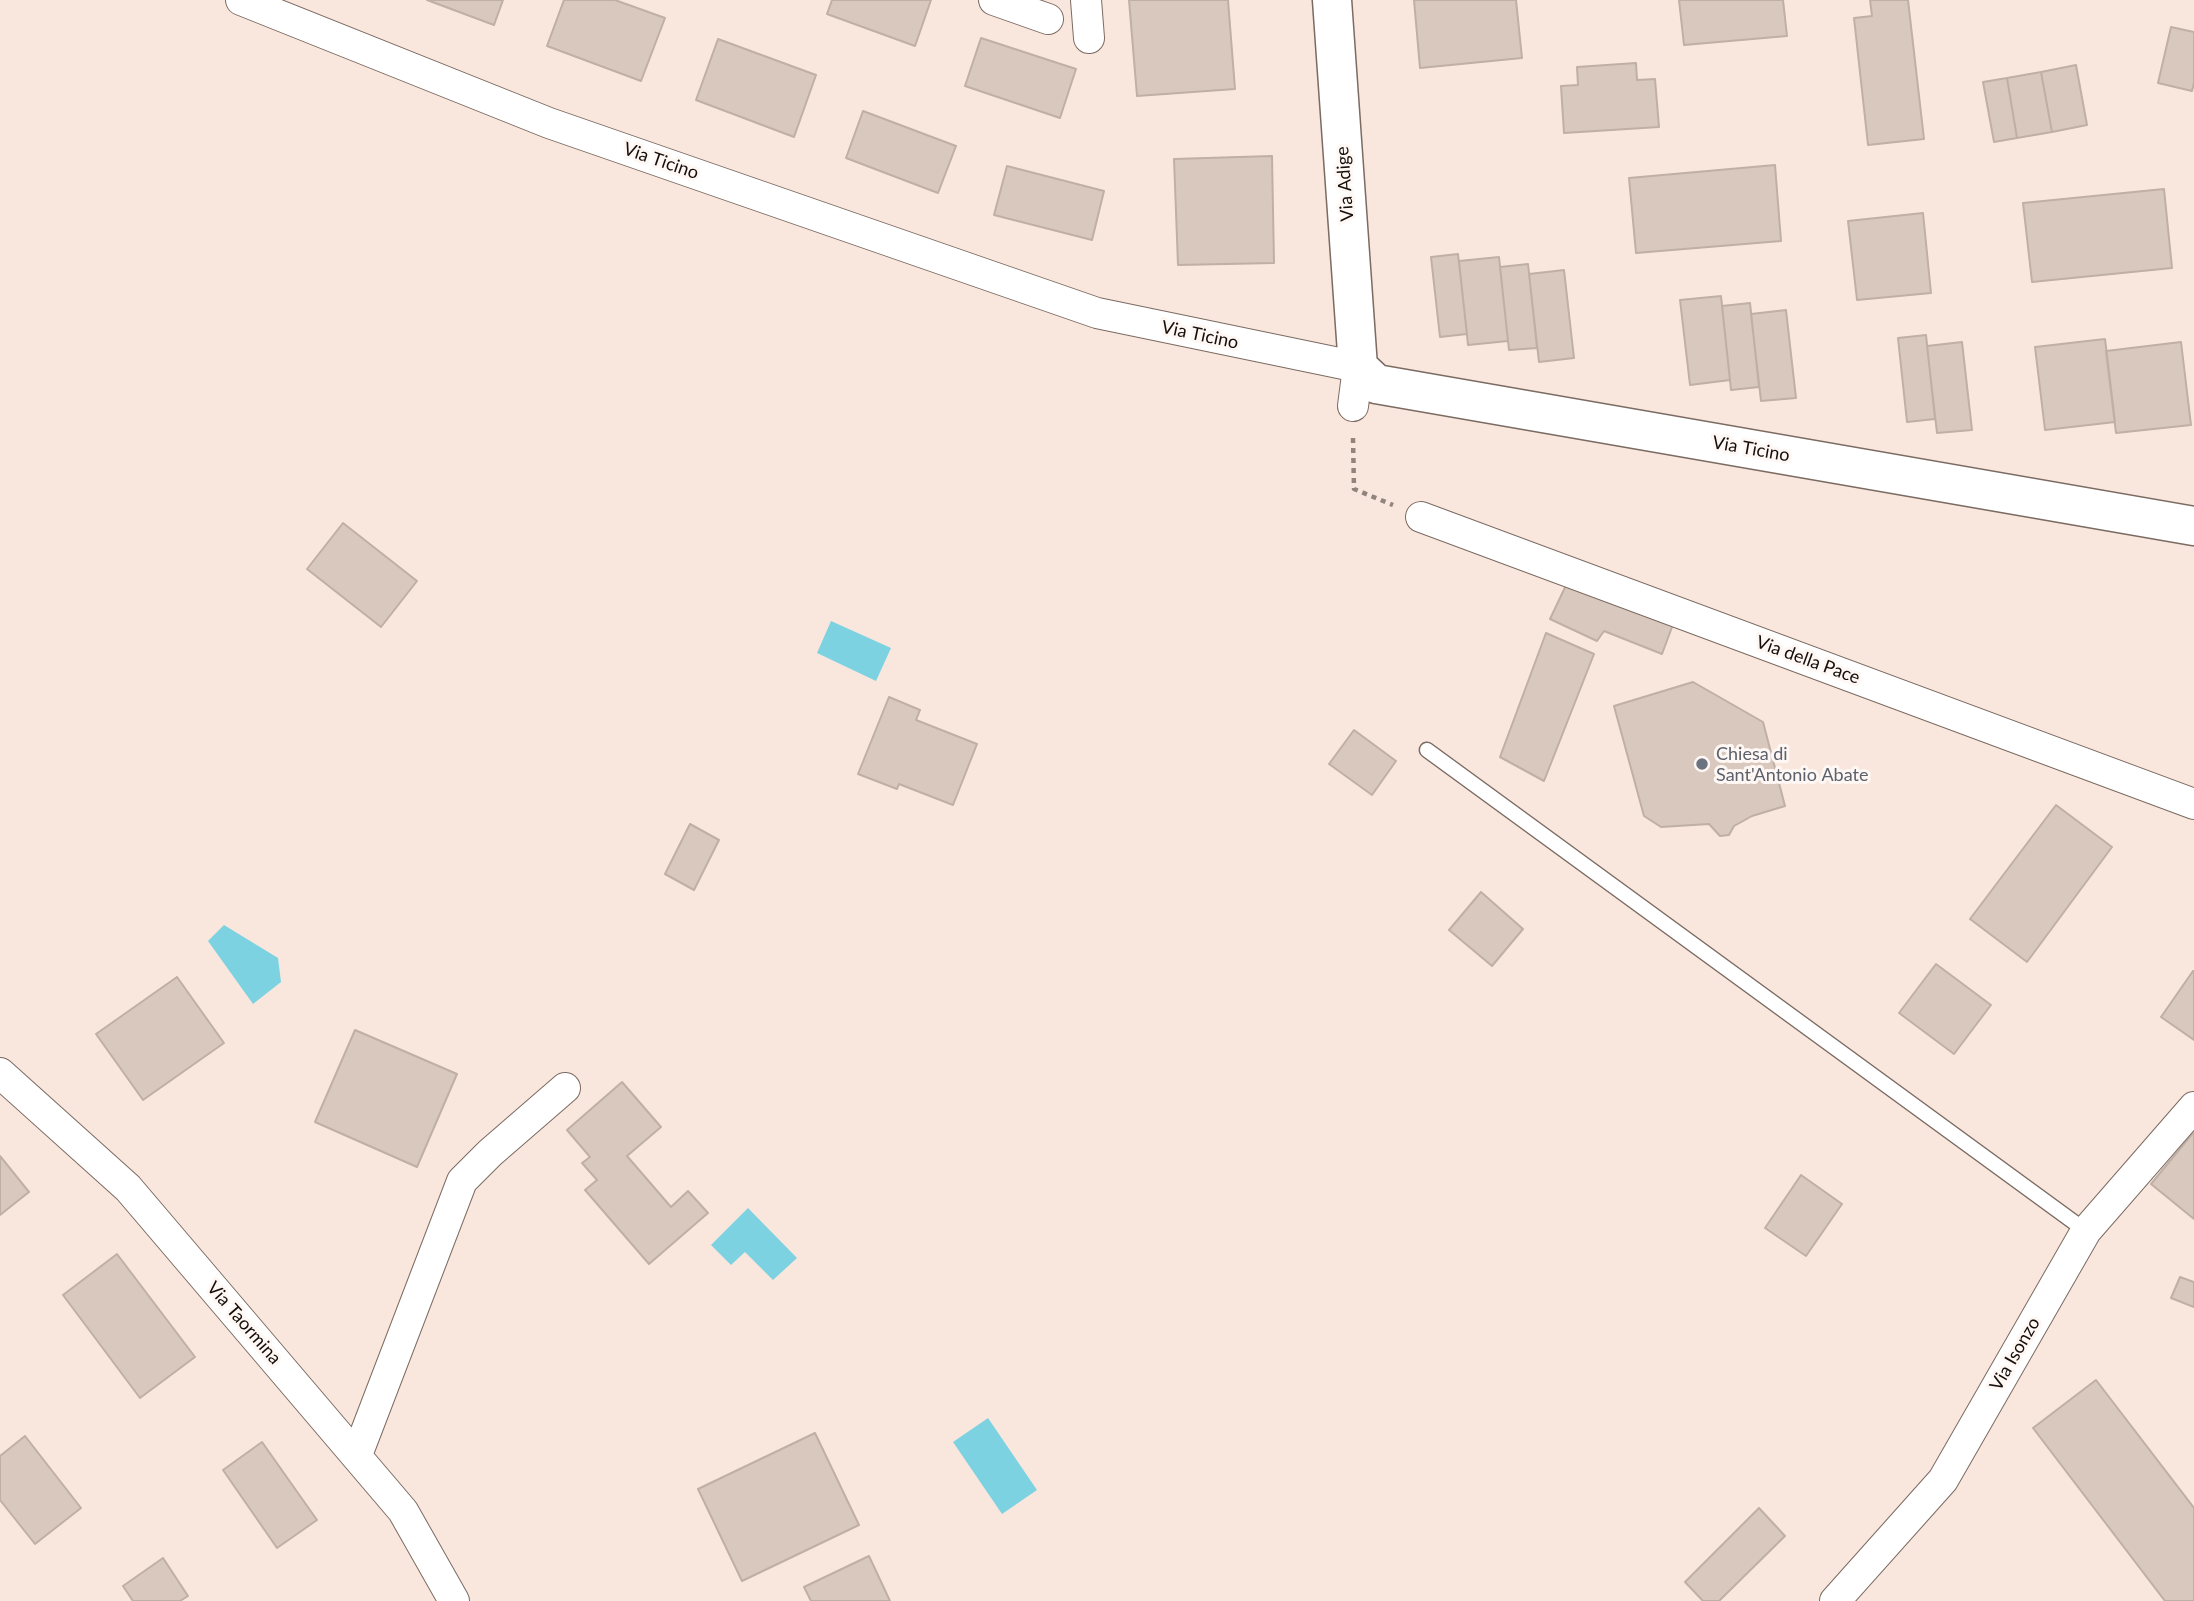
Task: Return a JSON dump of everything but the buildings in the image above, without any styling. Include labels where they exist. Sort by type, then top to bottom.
[{"type":"main road","name":"Via Adige","points":[[1332,0],[1359,367]]},
{"type":"main road","name":"Via Ticino","points":[[1359,367],[1376,384],[2194,526]]},
{"type":"street","name":"Via Ticino","points":[[241,0],[549,122],[1097,313],[1359,367]]},
{"type":"street","points":[[995,0],[1048,19]]},
{"type":"street","points":[[1086,0],[1089,38]]},
{"type":"street","points":[[1353,406],[1359,367]]},
{"type":"street","name":"Via della Pace","points":[[1422,517],[2194,804]]},
{"type":"street","name":"Via Taormina","points":[[0,1073],[128,1188],[403,1511],[454,1601]]},
{"type":"street","points":[[357,1455],[462,1181],[565,1088]]},
{"type":"street","name":"Via Isonzo","points":[[1835,1601],[1942,1480],[2086,1231],[2194,1107]]},
{"type":"lane","points":[[1427,750],[2086,1231]]},
{"type":"path","points":[[1353,406],[1354,489],[1422,517]]},
{"type":"water","points":[[831,621],[891,648],[876,681],[817,653]]},
{"type":"water","points":[[224,925],[278,958],[281,982],[253,1004],[208,941]]},
{"type":"water","points":[[748,1208],[797,1258],[773,1280],[745,1252],[731,1265],[711,1245]]},
{"type":"water","points":[[988,1418],[1037,1490],[1002,1514],[953,1442]]},
{"type":"place","name":"Chiesa di Sant'Antonio Abate","points":[[1702,764]]}]
